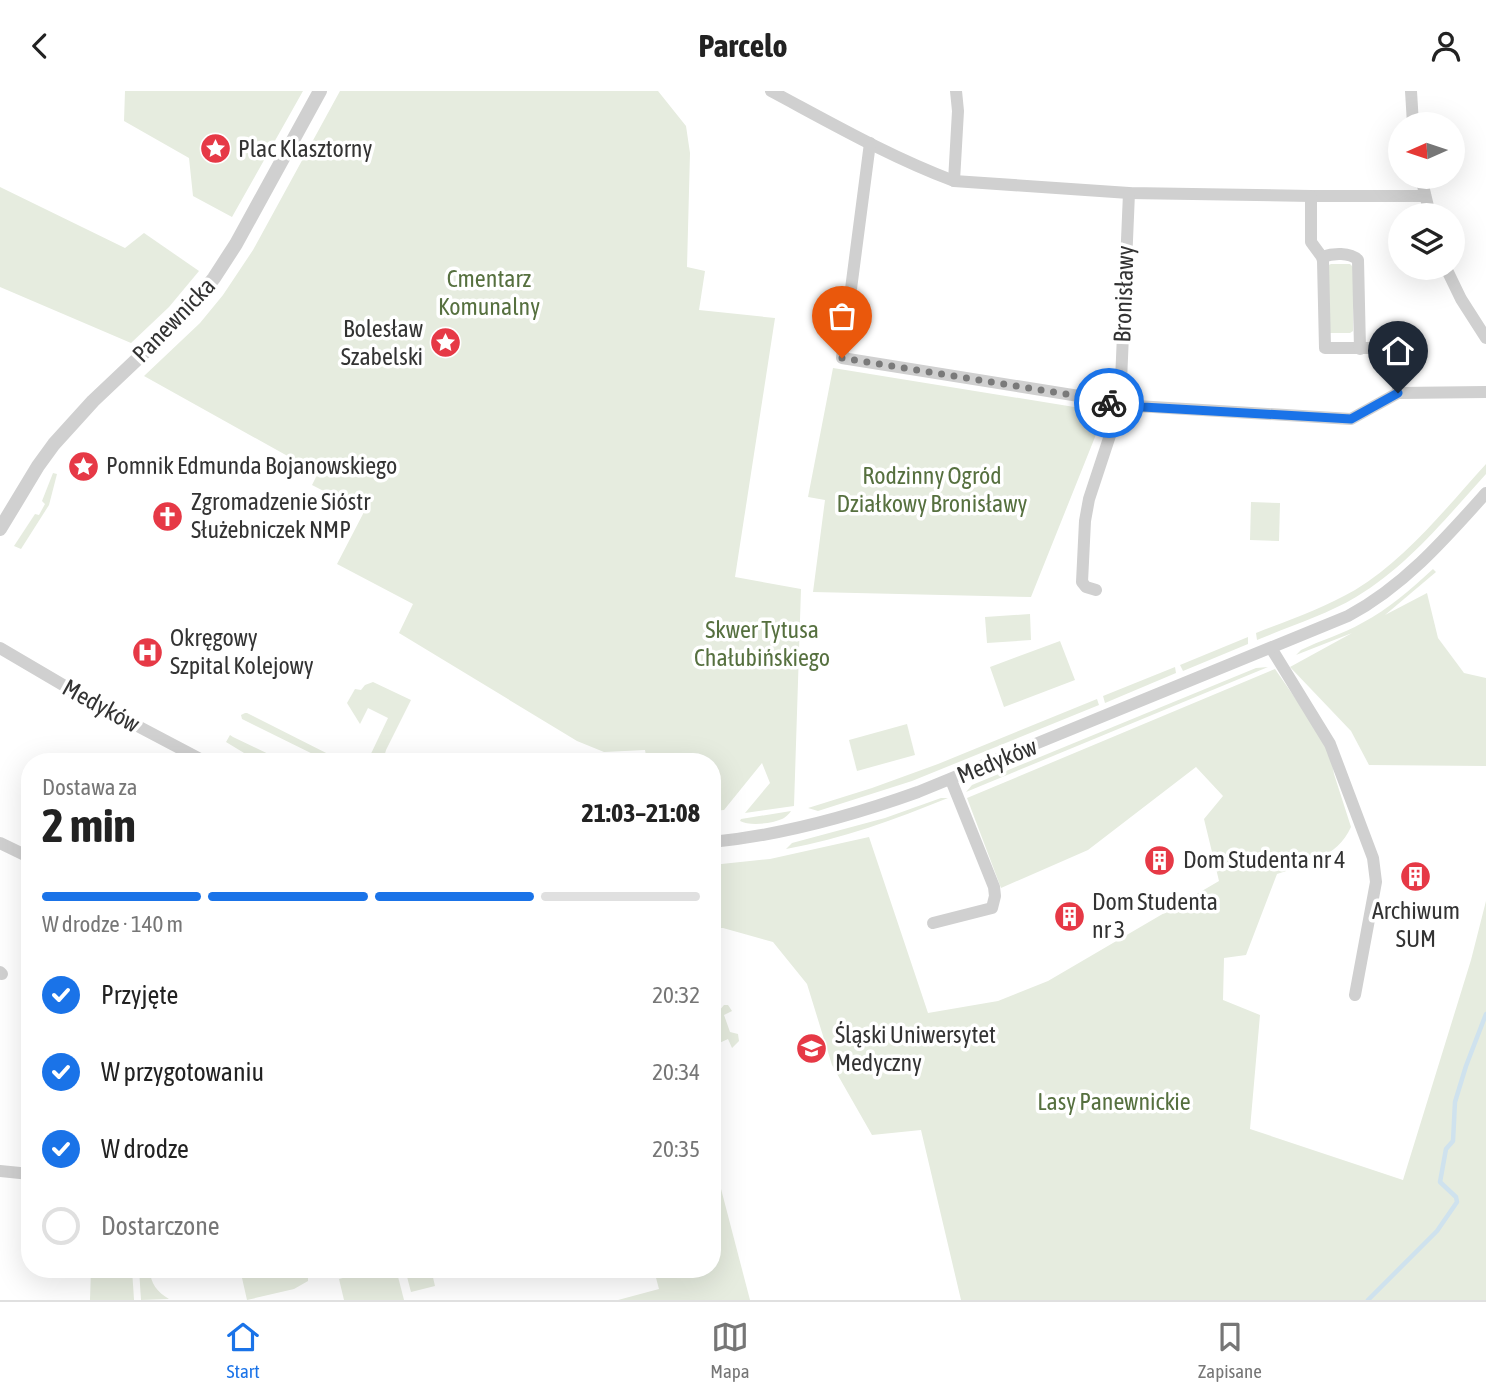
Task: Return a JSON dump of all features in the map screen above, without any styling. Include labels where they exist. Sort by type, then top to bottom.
[{"type":"street","name":"Panewnicka","points":[[0,529],[54,444],[93,401],[186,313],[214,278],[236,244],[320,91]]},
{"type":"street","points":[[771,91],[870,143],[954,181],[1129,193],[1424,196]]},
{"type":"street","points":[[954,181],[958,111],[956,91]]},
{"type":"street","points":[[1411,91],[1412,112]]},
{"type":"street","points":[[870,143],[842,358],[1120,405],[1351,419],[1398,393],[1486,392]]},
{"type":"street","points":[[1423,189],[1426,203]]},
{"type":"street","name":"Bronisławy","points":[[1096,590],[1086,587],[1082,582],[1085,521],[1089,499],[1120,405],[1129,193]]},
{"type":"street","points":[[1311,196],[1311,241],[1322,257],[1325,348],[1397,348],[1398,393]]},
{"type":"street","points":[[1322,257],[1350,255],[1358,260],[1360,349]]},
{"type":"street","points":[[1452,280],[1486,338]]},
{"type":"street","name":"Medyków","points":[[721,841],[761,836],[816,824],[864,811],[951,780],[1348,616],[1384,594],[1424,560],[1486,493]]},
{"type":"street","name":"Medyków","points":[[0,648],[92,702],[189,753]]},
{"type":"street","points":[[1271,648],[1330,744],[1373,857],[1376,882],[1355,995]]},
{"type":"street","points":[[933,923],[992,908],[995,896],[994,887],[951,780]]},
{"type":"street","points":[[0,843],[21,853]]},
{"type":"street","points":[[0,1171],[21,1173]]},
{"type":"green space","name":"Plac Klasztorny","points":[[125,91],[303,91],[232,217],[193,196],[189,158],[124,121]]},
{"type":"green space","name":"Cmentarz Komunalny","points":[[340,91],[658,91],[686,126],[690,153],[687,267],[705,271],[699,310],[775,318],[735,577],[801,589],[794,806],[745,813],[770,783],[762,763],[724,810],[721,810],[721,753],[646,753],[645,750],[604,752],[577,741],[399,633],[413,604],[337,564],[364,512],[312,485],[318,473],[144,376],[200,323],[223,295],[253,250]]},
{"type":"green space","points":[[0,187],[125,248],[144,233],[199,271],[169,307],[131,343],[0,287]]},
{"type":"green space","points":[[1331,264],[1350,264],[1353,267],[1353,331],[1350,333],[1329,333]]},
{"type":"green space","name":"Rodzinny Ogród Działkowy Bronisławy","points":[[833,368],[1105,412],[1031,597],[813,592],[825,500],[808,497]]},
{"type":"green space","points":[[1486,464],[1486,474],[1441,524],[1375,585],[1333,609],[1257,640],[1256,633],[1331,602],[1374,577],[1425,532]]},
{"type":"green space","points":[[53,473],[57,474],[49,505],[21,549],[14,546],[35,514],[39,515],[45,504],[42,501]]},
{"type":"green space","points":[[1251,502],[1280,503],[1279,541],[1250,540]]},
{"type":"green space","points":[[1433,569],[1436,572],[1385,615],[1427,593],[1438,638],[1464,673],[1486,678],[1486,766],[1369,765],[1351,731],[1290,667],[1352,633],[1296,655],[1301,650],[1372,617]]},
{"type":"green space","points":[[1030,614],[1031,640],[987,643],[985,617]]},
{"type":"green space","points":[[1248,637],[1248,644],[1183,671],[1180,665]]},
{"type":"green space","points":[[1060,641],[1075,680],[1004,707],[990,667]]},
{"type":"green space","points":[[1175,667],[1176,673],[1105,703],[1103,696]]},
{"type":"green space","points":[[1268,667],[966,792],[972,785],[1256,668]]},
{"type":"green space","name":"Lasy Panewnickie","points":[[1275,669],[1329,747],[1334,774],[1351,827],[1345,838],[1329,853],[1277,874],[1246,955],[1224,958],[1223,1000],[1260,1015],[1250,1129],[1403,1180],[1471,960],[1486,901],[1486,1300],[961,1300],[921,1130],[872,1135],[832,1065],[807,984],[773,942],[721,928],[721,864],[770,859],[869,837],[928,1013],[998,1001],[1048,981],[1219,881],[1204,819],[1223,796],[1196,767],[1088,850],[1001,888],[967,798]]},
{"type":"green space","points":[[373,682],[411,700],[385,753],[371,753],[388,718],[368,708],[360,724],[347,703],[355,689],[361,690]]},
{"type":"green space","points":[[1097,699],[1099,705],[912,781],[818,811],[808,808],[938,764]]},
{"type":"green space","points":[[247,713],[326,753],[311,753],[242,719],[241,715]]},
{"type":"green space","points":[[907,724],[915,755],[857,771],[849,740]]},
{"type":"green space","points":[[230,735],[267,753],[244,753],[226,742]]},
{"type":"green space","points":[[941,798],[948,798],[869,828],[786,849],[792,843],[885,818]]},
{"type":"green space","points":[[791,811],[787,816],[772,822],[754,824],[740,821],[741,819]]},
{"type":"green space","points":[[728,1005],[732,1011],[724,1015],[730,1032],[738,1034],[739,1041],[732,1048],[728,1039],[721,1042],[721,1009]]},
{"type":"green space","points":[[721,1189],[750,1300],[618,1300],[659,1289],[656,1278],[721,1278]]},
{"type":"green space","points":[[91,1278],[133,1278],[134,1300],[90,1300]]},
{"type":"green space","points":[[140,1278],[151,1278],[155,1287],[169,1299],[141,1300]]},
{"type":"green space","points":[[242,1278],[308,1278],[308,1281],[294,1289],[247,1300]]},
{"type":"green space","points":[[398,1278],[404,1300],[344,1300],[339,1279]]},
{"type":"green space","points":[[407,1278],[433,1278],[435,1286],[411,1292]]},
{"type":"waterway","points":[[1368,1300],[1437,1231],[1457,1202],[1456,1197],[1440,1182],[1446,1149],[1453,1141],[1455,1102],[1486,1014]]},
{"type":"way so far","points":[[842,358],[1109,403]]},
{"type":"place","name":"Plac Klasztorny","points":[[215,149]]},
{"type":"place","name":"Bolesław Szabelski","points":[[446,343]]},
{"type":"place","name":"Pomnik Edmunda Bojanowskiego","points":[[83,466]]},
{"type":"place","name":"Zgromadzenie Sióstr Służebniczek NMP","points":[[168,516]]},
{"type":"place","name":"Okręgowy Szpital Kolejowy","points":[[147,652]]},
{"type":"place","name":"Dom Studenta nr 4","points":[[1160,860]]},
{"type":"place","name":"Archiwum SUM","points":[[1416,877]]},
{"type":"place","name":"Dom Studenta nr 3","points":[[1069,916]]},
{"type":"place","name":"Śląski Uniwersytet Medyczny","points":[[812,1049]]},
{"type":"route","points":[[1109,403],[1351,419],[1398,393]]},
{"type":"park label","name":"Skwer Tytusa Chałubińskiego","points":[[762,644]]}]
